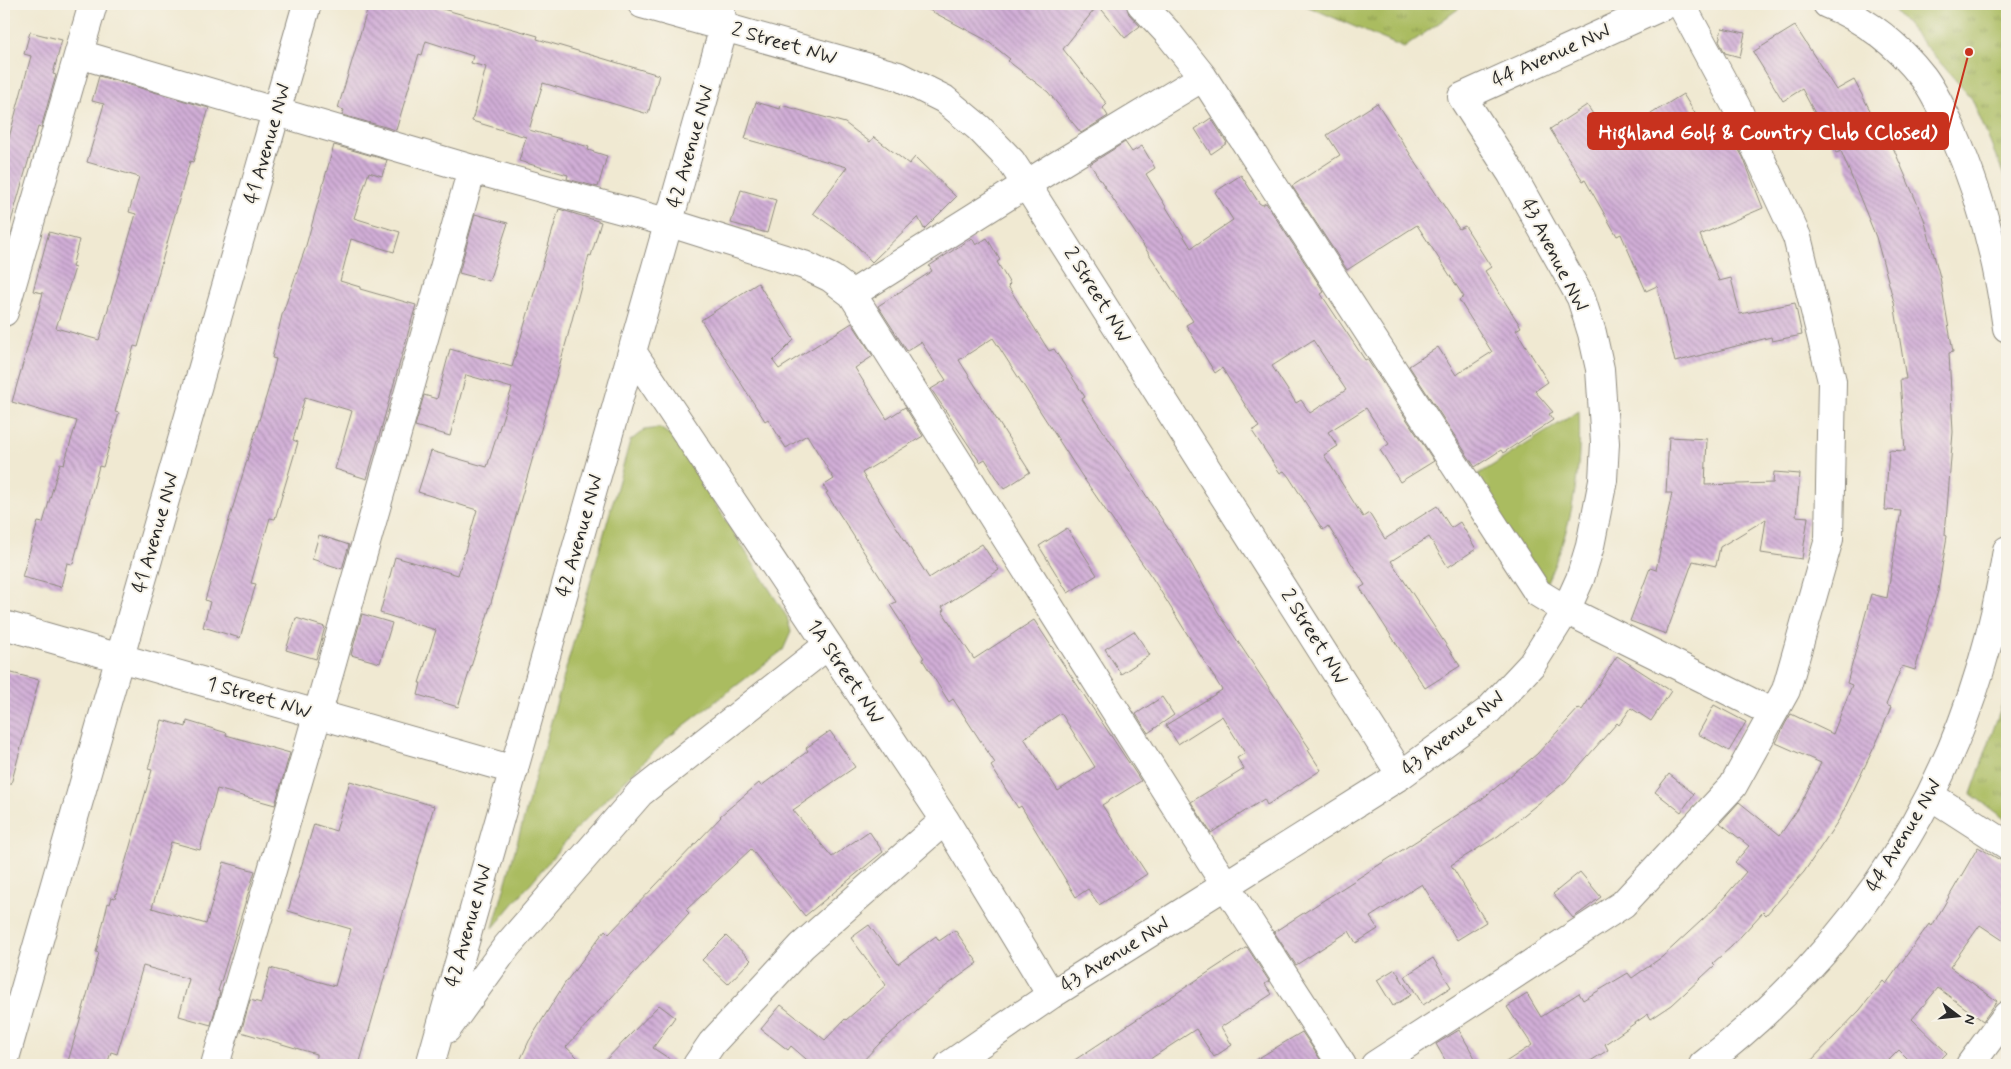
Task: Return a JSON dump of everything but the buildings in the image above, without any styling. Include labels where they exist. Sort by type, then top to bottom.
[{"type":"street","points":[[4,312],[93,4]]},
{"type":"street","name":"41 Avenue NW","points":[[4,1062],[307,4]]},
{"type":"street","name":"2 Street NW","points":[[642,4],[723,16],[898,76],[944,99],[979,128],[1011,161],[1401,775]]},
{"type":"street","points":[[1141,4],[1168,33],[1203,77],[1538,593],[1566,610],[1772,714]]},
{"type":"street","name":"44 Avenue NW","points":[[1462,97],[1667,4]]},
{"type":"street","points":[[1375,1065],[1624,904],[1733,786],[1786,690],[1829,539],[1832,381],[1797,237],[1736,106],[1681,4]]},
{"type":"street","points":[[1827,4],[1859,20],[1881,35],[1914,67],[1940,104],[1962,154],[1981,205],[1994,252],[2007,328]]},
{"type":"street","name":"42 Avenue NW","points":[[432,1055],[670,223],[723,16]]},
{"type":"street","points":[[78,54],[472,169],[670,223],[804,265],[831,278],[852,294],[1226,886],[1342,1065]]},
{"type":"street","points":[[852,294],[1026,184],[1203,77]]},
{"type":"street","name":"43 Avenue NW","points":[[949,1065],[1051,995],[1401,775],[1488,711],[1511,688],[1550,638],[1566,610],[1580,578],[1590,546],[1603,480],[1606,443],[1600,369],[1592,333],[1580,298],[1511,173],[1462,97]]},
{"type":"street","points":[[215,1065],[472,169]]},
{"type":"street","name":"1A Street NW","points":[[633,353],[945,820],[1051,995]]},
{"type":"street","name":"44 Avenue NW","points":[[1704,1065],[1764,1015],[1836,939],[1871,894],[1903,846],[1931,796],[1954,746],[1974,695],[1989,642],[2007,550]]},
{"type":"street","name":"1 Street NW","points":[[4,625],[514,770]]},
{"type":"street","name":"42 Avenue NW","points":[[432,1055],[507,946],[640,793],[828,645]]},
{"type":"street","points":[[1931,796],[2007,845]]},
{"type":"street","points":[[697,1065],[712,1043],[802,946],[945,820]]},
{"type":"street","points":[[1970,1065],[2007,1015]]},
{"type":"green space","points":[[1302,4],[1465,4],[1404,48]]},
{"type":"green space","points":[[1889,4],[2007,4],[2007,183],[1972,99]]},
{"type":"green space","points":[[1579,411],[1580,434],[1577,478],[1569,521],[1563,542],[1546,584],[1471,479]]},
{"type":"green space","points":[[660,428],[673,437],[787,617],[791,632],[783,650],[669,737],[577,828],[493,928],[630,441],[644,430]]},
{"type":"green space","points":[[2007,690],[2007,821],[1971,794]]},
{"type":"place","name":"Highland Golf & Country Club (Closed)","points":[[1969,52]]}]
